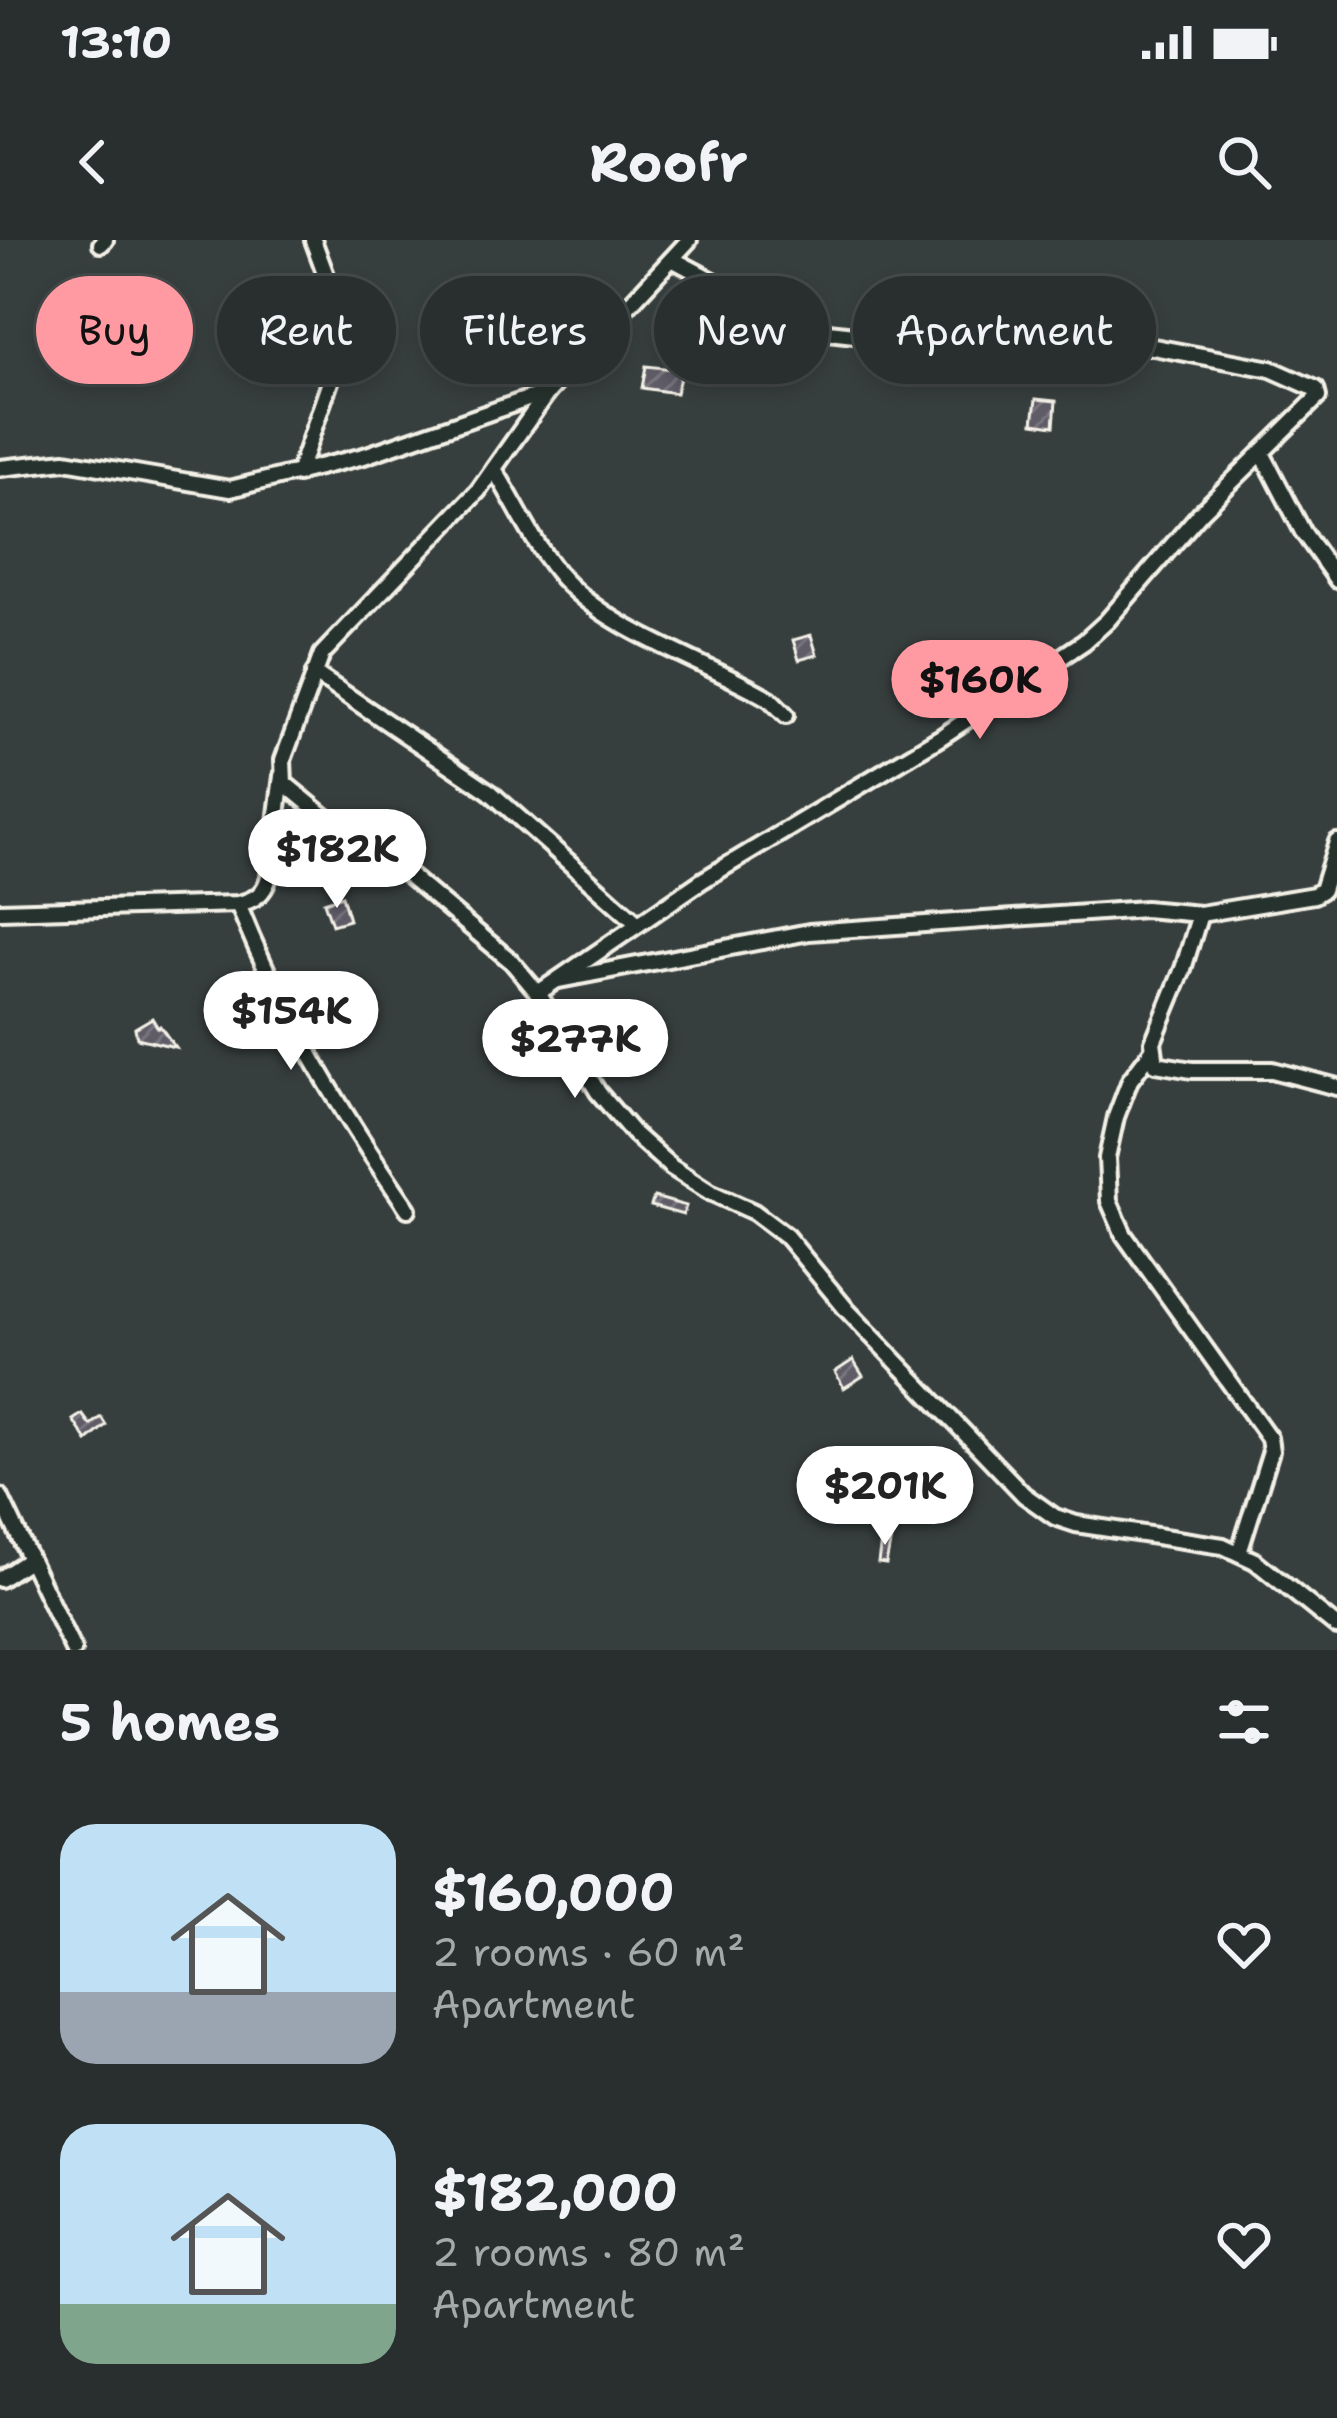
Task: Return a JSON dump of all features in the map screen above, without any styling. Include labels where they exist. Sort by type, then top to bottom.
[{"type":"street","points":[[298,474],[340,353],[344,324],[313,240]]},
{"type":"street","points":[[0,911],[238,904],[266,889],[289,742],[329,644],[421,554],[494,469],[548,392],[689,240]]},
{"type":"street","points":[[538,993],[752,850],[941,737],[1084,643],[1201,512],[1318,397],[1316,388],[1270,369],[1068,331],[873,337],[828,332],[785,319],[672,260]]},
{"type":"street","points":[[0,468],[65,461],[230,489],[298,474],[548,392]]},
{"type":"street","points":[[1262,453],[1303,532],[1337,580]]},
{"type":"street","points":[[494,469],[544,553],[571,587],[621,621],[754,690],[786,715]]},
{"type":"street","points":[[314,673],[490,792],[638,924]]},
{"type":"street","points":[[282,776],[289,790],[392,861],[512,961],[538,993],[598,1092],[634,1134],[671,1168],[754,1212],[786,1236],[847,1310],[1024,1496],[1055,1517],[1076,1524],[1209,1540],[1239,1553],[1293,1589],[1337,1627]]},
{"type":"street","points":[[554,981],[809,932],[1145,909],[1200,914],[1314,895],[1322,890],[1337,842]]},
{"type":"street","points":[[238,904],[271,984],[311,1058],[408,1208]]},
{"type":"street","points":[[1200,914],[1152,1051],[1130,1080],[1116,1117],[1106,1186],[1124,1235],[1269,1438],[1271,1451],[1239,1553]]},
{"type":"street","points":[[1152,1051],[1153,1060],[1163,1067],[1272,1070],[1337,1088]]},
{"type":"street","points":[[0,1496],[73,1650]]},
{"type":"street","points":[[0,1579],[29,1560]]},
{"type":"building","points":[[646,366],[654,367],[654,384],[678,384],[676,393],[642,388]]},
{"type":"building","points":[[1036,399],[1056,401],[1054,426],[1033,423]]},
{"type":"building","points":[[811,635],[817,655],[799,660],[793,640]]},
{"type":"building","points":[[342,896],[349,920],[332,925],[324,902]]},
{"type":"building","points":[[152,1018],[175,1047],[137,1038],[135,1028]]},
{"type":"building","points":[[654,1197],[686,1206],[683,1215],[651,1206]]},
{"type":"building","points":[[853,1360],[863,1376],[844,1388],[835,1372]]},
{"type":"building","points":[[82,1414],[90,1425],[101,1417],[106,1425],[87,1441],[73,1420]]},
{"type":"building","points":[[933,1473],[950,1476],[951,1493],[935,1490]]},
{"type":"building","points":[[882,1533],[892,1534],[886,1564],[878,1563]]}]
